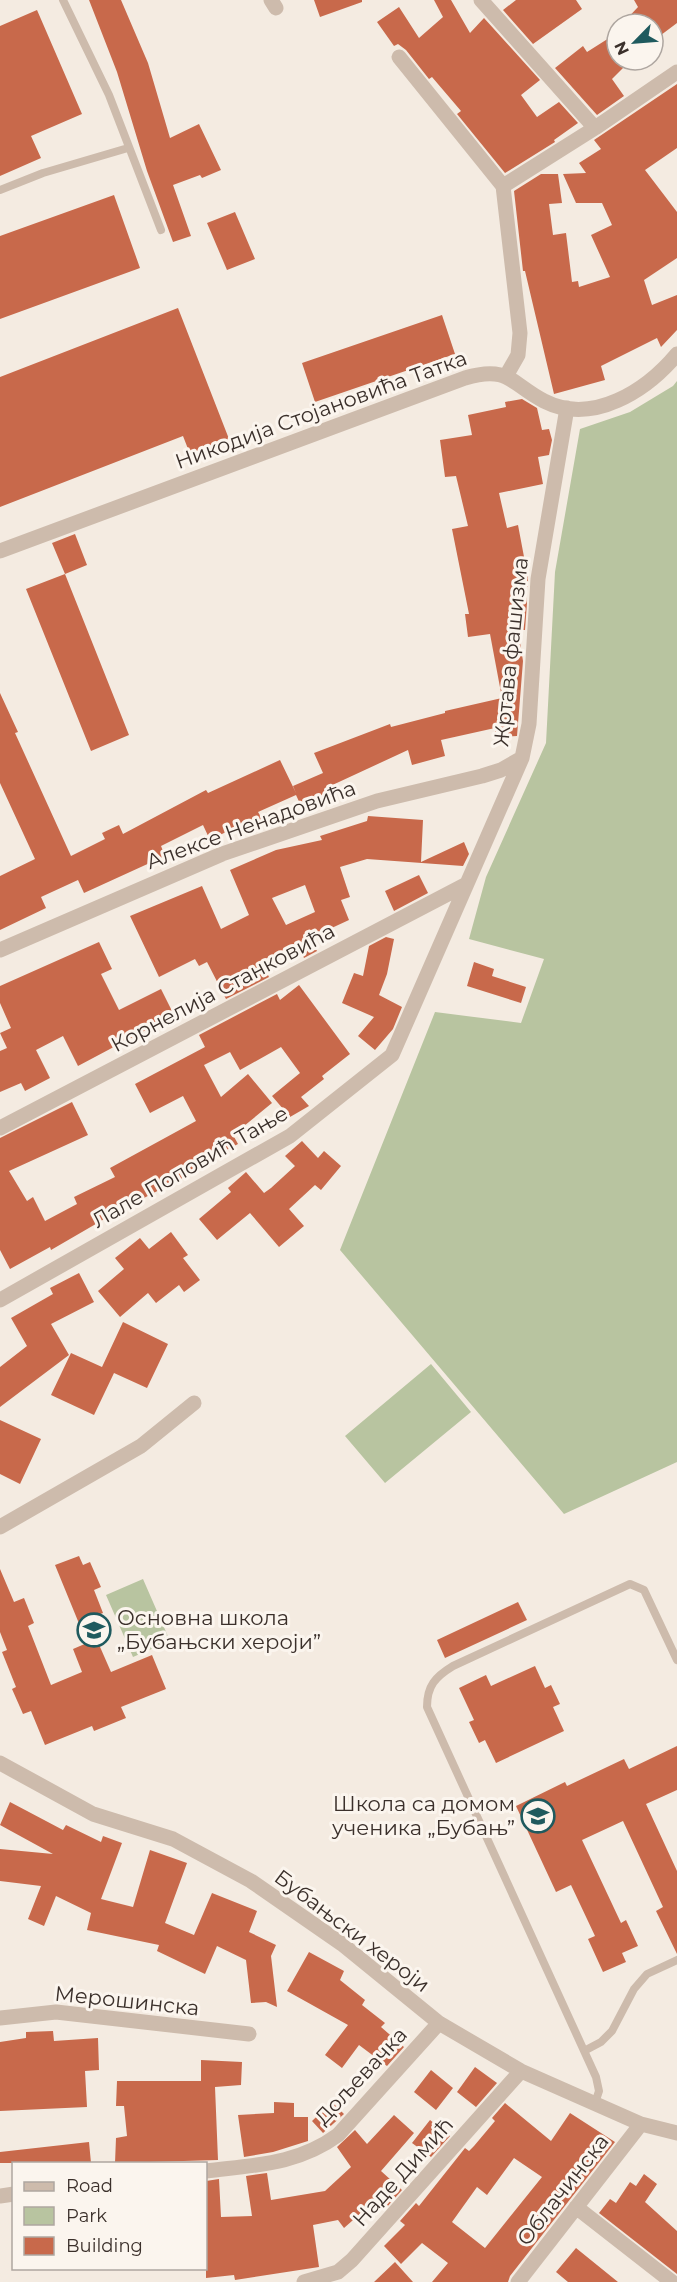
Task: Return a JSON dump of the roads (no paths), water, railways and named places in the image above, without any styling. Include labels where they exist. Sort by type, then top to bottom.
[{"type":"street","points":[[481,0],[595,128]]},
{"type":"street","points":[[399,57],[503,186],[520,333],[518,355],[506,376],[544,401],[567,408],[603,405],[621,399],[650,382],[677,354]]},
{"type":"street","points":[[503,186],[595,128],[677,72]]},
{"type":"street","name":"Никодија Стојановића Татка","points":[[0,551],[465,378],[486,374],[506,376]]},
{"type":"street","name":"Жртава фашизма","points":[[392,1055],[522,758],[529,724],[538,579],[567,408]]},
{"type":"street","name":"Алексе Ненадовића","points":[[0,950],[222,854],[377,801],[501,770],[522,758]]},
{"type":"street","name":"Корнелија Станковића","points":[[0,1128],[465,885]]},
{"type":"street","name":"Лале Поповић Тање","points":[[0,1300],[290,1136],[392,1055]]},
{"type":"street","points":[[0,1527],[141,1446],[194,1403]]},
{"type":"street","name":"Бубањски хероји","points":[[0,1763],[93,1814],[173,1839],[250,1881],[342,1944],[439,2023],[521,2071],[641,2124],[677,2133]]},
{"type":"street","name":"Мерошинска","points":[[0,2018],[56,2012],[249,2034]]},
{"type":"street","name":"Дољевачка","points":[[207,2170],[297,2158],[326,2144],[338,2135],[439,2023]]},
{"type":"street","name":"Наде Димић","points":[[304,2282],[338,2272],[352,2260],[521,2071]]},
{"type":"street","name":"Облачинска","points":[[518,2282],[641,2124]]},
{"type":"street","points":[[576,2207],[672,2282]]},
{"type":"lane","points":[[63,0],[89,51],[161,230]]},
{"type":"lane","points":[[0,190],[43,173],[128,148]]},
{"type":"lane","points":[[595,2103],[599,2091],[584,2051],[427,1707],[427,1691],[438,1676],[453,1666],[630,1584],[644,1590],[677,1660]]},
{"type":"lane","points":[[584,2051],[601,2042],[612,2031],[634,1989],[647,1974],[677,1960]]},
{"type":"place","name":"Основна школа „Бубањски хероји”","points":[[94,1630]]},
{"type":"place","name":"Школа са домом ученика „Бубањ”","points":[[538,1816]]}]
